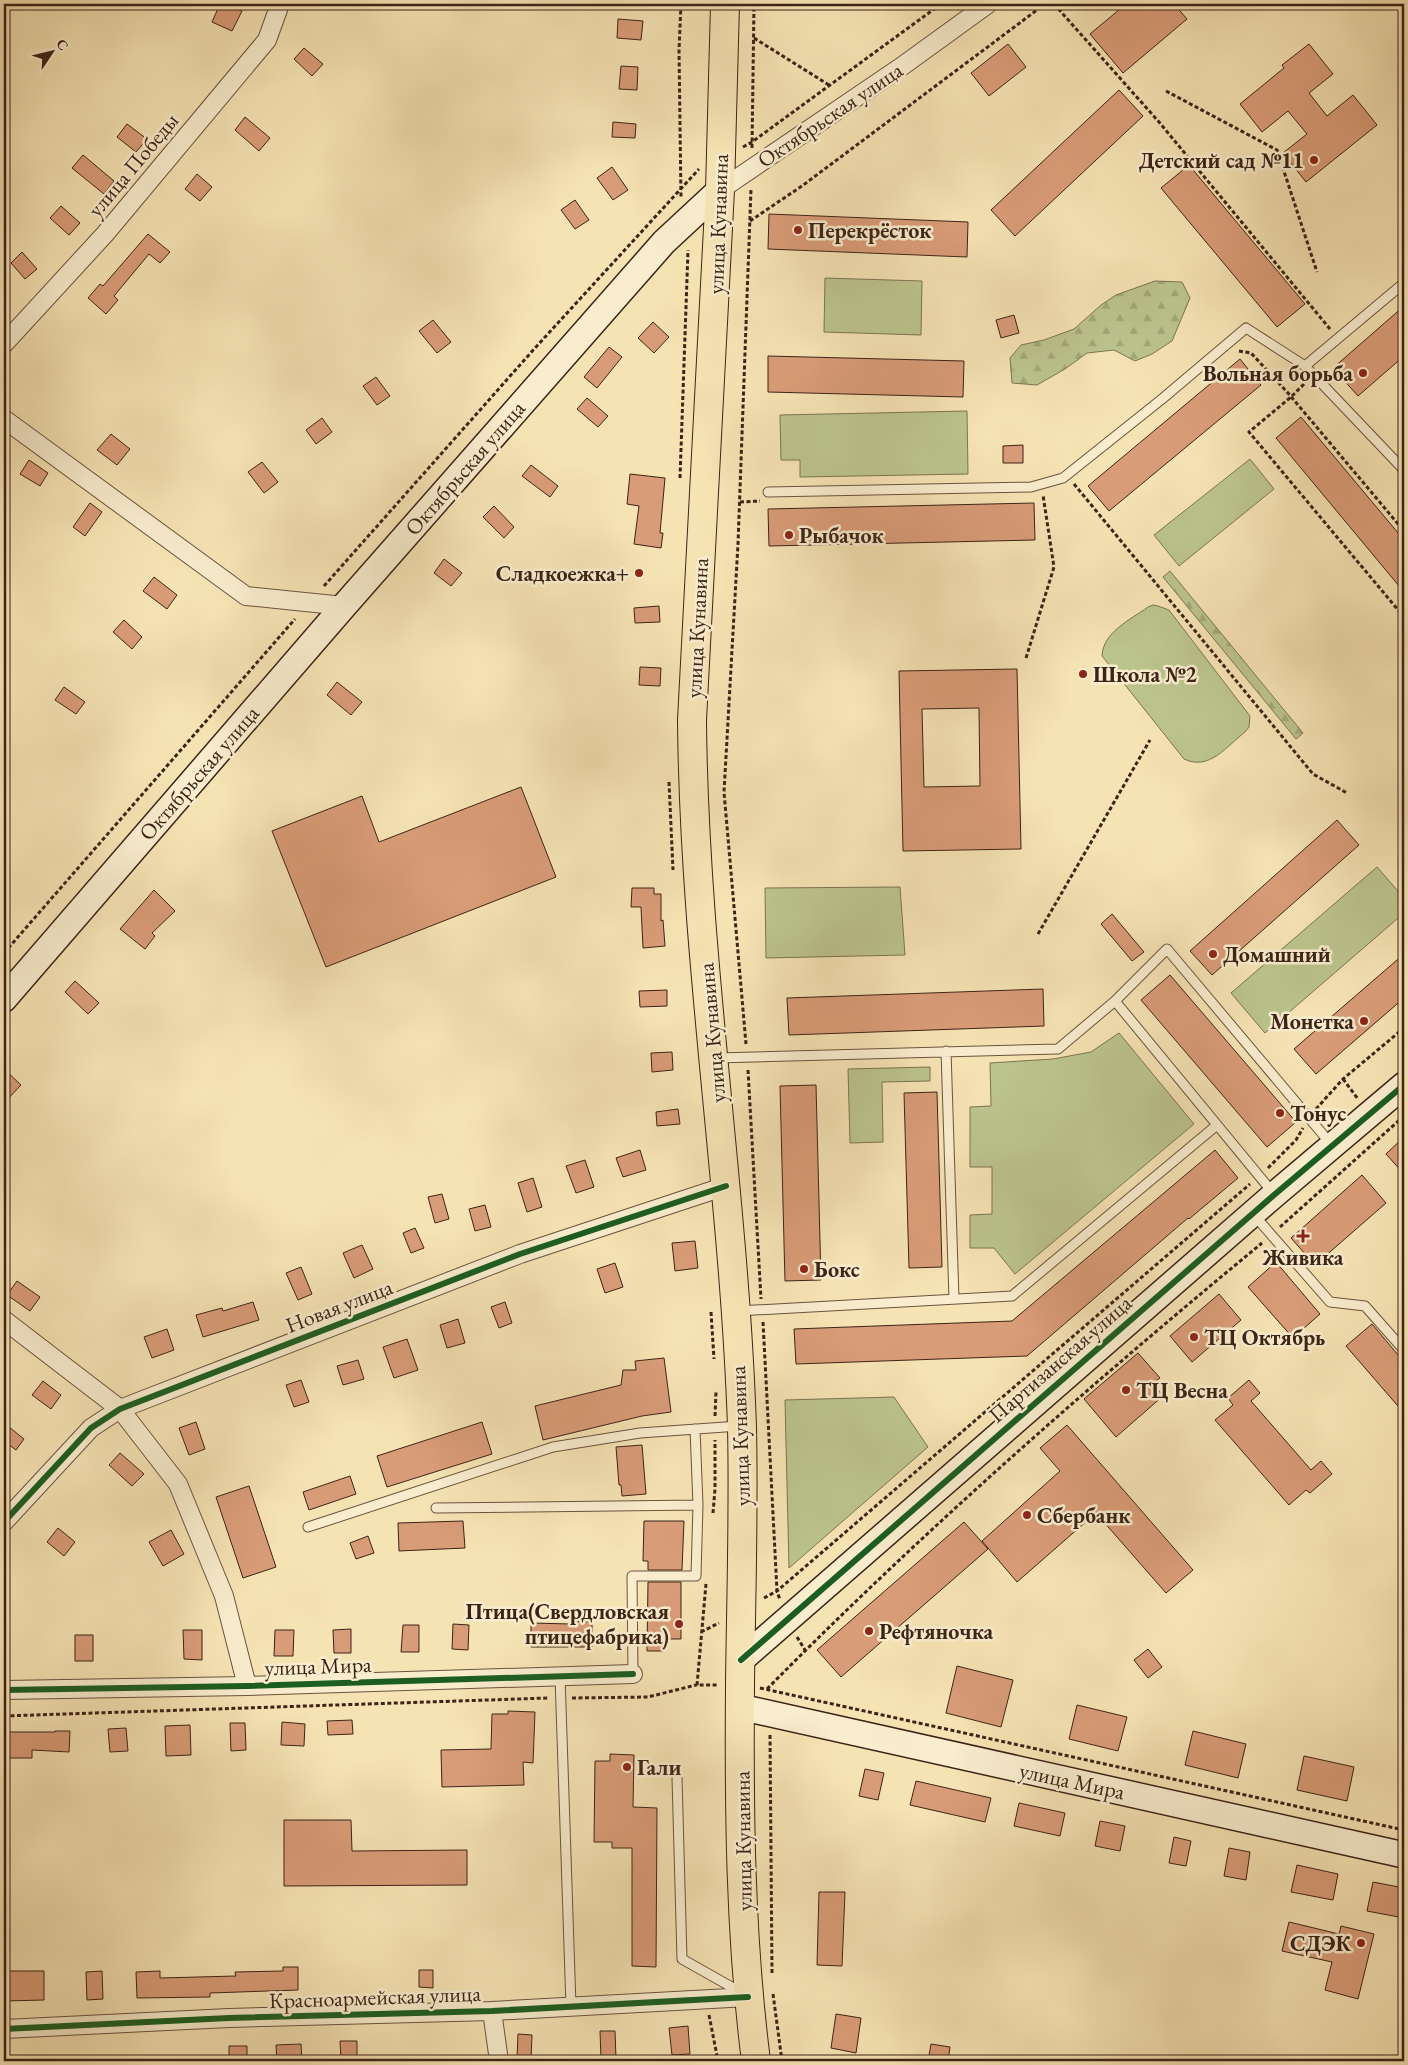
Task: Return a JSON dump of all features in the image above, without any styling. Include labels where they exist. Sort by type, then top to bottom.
[{"type":"main road","name":"улица Кунавина","points":[[725,4],[720,190],[692,720],[696,851],[726,1186],[742,1426],[740,1707],[742,1852],[760,1993],[756,2061]]},
{"type":"main road","name":"Октябрьская улица","points":[[4,999],[344,606],[664,242],[720,190]]},
{"type":"main road","name":"Партизанская улица","points":[[741,1660],[1274,1195],[1404,1085]]},
{"type":"main road","name":"улица Мира","points":[[740,1707],[1404,1855]]},
{"type":"street","name":"улица Победы","points":[[4,344],[105,234],[267,40],[280,4]]},
{"type":"street","name":"Октябрьская улица","points":[[720,190],[901,67],[988,4]]},
{"type":"street","points":[[4,419],[246,596],[344,606]]},
{"type":"street","name":"Новая улица","points":[[4,1522],[91,1428],[120,1409],[520,1254],[726,1186]]},
{"type":"street","points":[[4,1320],[120,1409],[178,1484],[224,1596],[247,1686]]},
{"type":"street","name":"улица Мира","points":[[4,1690],[247,1686],[633,1674]]},
{"type":"street","name":"Красноармейская улица","points":[[4,2029],[239,2018],[492,2011],[706,2000],[760,1993]]},
{"type":"street","points":[[492,2011],[499,2061]]},
{"type":"lane","points":[[1305,366],[1404,283]]},
{"type":"lane","points":[[768,492],[1031,488],[1063,478],[1162,399],[1246,328],[1305,366],[1404,470]]},
{"type":"lane","points":[[714,1058],[1058,1048],[1115,1001],[1166,949],[1310,1116],[1333,1146]]},
{"type":"lane","points":[[1115,1001],[1274,1195]]},
{"type":"lane","points":[[946,1052],[954,1299]]},
{"type":"lane","points":[[735,1311],[1012,1296],[1217,1125]]},
{"type":"lane","points":[[1253,1214],[1330,1302],[1365,1306],[1404,1350]]},
{"type":"lane","points":[[308,1527],[553,1447],[640,1433],[742,1426]]},
{"type":"lane","points":[[633,1674],[632,1576],[696,1576],[698,1505],[696,1429]]},
{"type":"lane","points":[[436,1508],[698,1505]]},
{"type":"lane","points":[[560,1676],[570,2006]]},
{"type":"lane","points":[[677,1778],[682,1959],[760,1993]]},
{"type":"path","points":[[754,4],[752,169],[738,553],[724,792],[747,1057],[777,1591],[786,1621],[805,1650]]},
{"type":"path","points":[[750,221],[802,186],[1045,4]]},
{"type":"path","points":[[1054,4],[1083,34],[1159,122],[1338,339]]},
{"type":"path","points":[[754,38],[829,85]]},
{"type":"path","points":[[1166,91],[1277,150],[1317,272]]},
{"type":"path","points":[[1313,375],[1291,398],[1249,432],[1404,617]]},
{"type":"path","points":[[1074,483],[1313,774],[1347,793]]},
{"type":"path","points":[[1026,658],[1054,567],[1043,495]]},
{"type":"path","points":[[1038,934],[1150,740]]},
{"type":"path","points":[[701,1632],[742,1612],[777,1591],[1259,1176],[1296,1140],[1310,1116],[1343,1079],[1404,1028]]},
{"type":"path","points":[[772,1981],[770,1737],[767,1714],[767,1689],[805,1650],[998,1468],[1140,1343],[1271,1235],[1404,1116]]},
{"type":"path","points":[[4,1716],[561,1698],[648,1697],[696,1685]]},
{"type":"path","points":[[767,1689],[1404,1830]]},
{"type":"path","points":[[760,1993],[782,2061]]},
{"type":"path","points":[[706,2000],[718,2061]]},
{"type":"green space","points":[[825,278],[922,281],[921,335],[824,332]]},
{"type":"green space","points":[[1155,281],[1182,282],[1190,298],[1172,341],[1152,354],[1135,361],[1114,350],[1087,353],[1065,369],[1037,385],[1012,383],[1010,358],[1021,345],[1044,340],[1074,329],[1101,305],[1116,295]]},
{"type":"green space","points":[[967,411],[968,474],[800,477],[800,460],[781,460],[780,415]]},
{"type":"green space","points":[[1250,459],[1274,489],[1179,566],[1154,535]]},
{"type":"green space","points":[[1170,571],[1303,733],[1296,739],[1163,577]]},
{"type":"green space","points":[[1153,605],[1169,610],[1250,716],[1249,727],[1245,732],[1217,756],[1209,760],[1193,762],[1184,759],[1102,656],[1107,640],[1112,633]]},
{"type":"green space","points":[[1377,867],[1404,898],[1404,913],[1265,1033],[1231,993]]},
{"type":"green space","points":[[900,887],[905,955],[766,958],[765,888]]},
{"type":"green space","points":[[1119,1033],[1194,1124],[1015,1274],[994,1248],[970,1248],[970,1215],[992,1214],[992,1167],[970,1167],[970,1107],[991,1106],[990,1063],[1053,1059],[1091,1052]]},
{"type":"green space","points":[[930,1067],[930,1081],[882,1082],[883,1142],[850,1143],[848,1069]]},
{"type":"green space","points":[[894,1397],[928,1447],[789,1568],[785,1400]]},
{"type":"building","points":[[220,4],[227,4],[242,11],[232,31],[212,22]]},
{"type":"building","points":[[1126,4],[1174,4],[1187,19],[1123,73],[1090,34]]},
{"type":"building","points":[[618,19],[643,21],[641,40],[617,38]]},
{"type":"building","points":[[1008,44],[1026,67],[989,96],[971,73]]},
{"type":"building","points":[[1309,44],[1333,74],[1309,93],[1327,116],[1353,95],[1377,125],[1306,182],[1283,153],[1307,134],[1288,111],[1262,132],[1240,104],[1284,68],[1282,65]]},
{"type":"building","points":[[304,48],[323,64],[312,76],[294,59]]},
{"type":"building","points":[[621,66],[638,67],[637,90],[619,89]]},
{"type":"building","points":[[1119,90],[1143,116],[1015,236],[991,210]]},
{"type":"building","points":[[245,117],[270,138],[259,151],[235,130]]},
{"type":"building","points":[[613,122],[636,124],[635,138],[612,137]]},
{"type":"building","points":[[127,124],[147,139],[136,152],[117,137]]},
{"type":"building","points":[[83,155],[114,181],[104,194],[72,168]]},
{"type":"building","points":[[1189,165],[1305,304],[1277,327],[1161,188]]},
{"type":"building","points":[[612,167],[628,190],[613,200],[597,178]]},
{"type":"building","points":[[197,174],[212,187],[200,201],[185,189]]},
{"type":"building","points":[[575,200],[589,220],[575,229],[561,210]]},
{"type":"building","points":[[61,206],[80,223],[69,235],[50,218]]},
{"type":"building","points":[[769,214],[968,222],[967,257],[768,249]]},
{"type":"building","points":[[148,234],[170,252],[160,263],[149,254],[114,296],[118,300],[106,314],[88,298],[100,284],[103,286]]},
{"type":"building","points":[[22,252],[37,269],[25,279],[11,263]]},
{"type":"building","points":[[1404,306],[1404,356],[1358,396],[1333,368]]},
{"type":"building","points":[[1014,315],[1019,333],[1001,338],[996,320]]},
{"type":"building","points":[[433,320],[451,342],[437,353],[419,331]]},
{"type":"building","points":[[653,322],[669,337],[654,353],[638,338]]},
{"type":"building","points":[[609,347],[622,357],[597,388],[584,377]]},
{"type":"building","points":[[768,356],[964,361],[963,397],[768,392]]},
{"type":"building","points":[[1240,359],[1261,385],[1109,511],[1088,486]]},
{"type":"building","points":[[376,377],[390,396],[377,405],[363,386]]},
{"type":"building","points":[[587,398],[608,416],[598,427],[577,409]]},
{"type":"building","points":[[1301,417],[1404,540],[1404,592],[1276,438]]},
{"type":"building","points":[[322,418],[332,432],[316,444],[306,430]]},
{"type":"building","points":[[111,434],[130,449],[117,465],[97,450]]},
{"type":"building","points":[[1023,445],[1023,463],[1003,463],[1003,446]]},
{"type":"building","points":[[29,460],[48,473],[40,486],[20,474]]},
{"type":"building","points":[[262,462],[278,482],[264,493],[248,472]]},
{"type":"building","points":[[531,465],[558,486],[550,497],[522,476]]},
{"type":"building","points":[[630,474],[665,478],[660,533],[663,533],[661,548],[634,544],[639,506],[627,504]]},
{"type":"building","points":[[90,503],[102,512],[85,536],[73,527]]},
{"type":"building","points":[[1034,503],[1035,540],[769,546],[768,509]]},
{"type":"building","points":[[494,506],[514,527],[504,538],[483,517]]},
{"type":"building","points":[[444,559],[462,573],[451,586],[434,573]]},
{"type":"building","points":[[154,577],[177,595],[167,609],[143,591]]},
{"type":"building","points":[[659,606],[660,622],[635,623],[634,608]]},
{"type":"building","points":[[124,620],[142,637],[132,649],[113,632]]},
{"type":"building","points":[[640,667],[661,668],[660,686],[639,685]]},
{"type":"building","points":[[1017,669],[1021,849],[903,851],[899,671]],"holes":[[[979,708],[980,786],[924,787],[922,709]]]},
{"type":"building","points":[[337,682],[362,702],[351,715],[327,695]]},
{"type":"building","points":[[64,687],[85,702],[76,714],[55,700]]},
{"type":"building","points":[[521,787],[556,877],[326,967],[272,831],[362,796],[379,842]]},
{"type":"building","points":[[1337,820],[1359,845],[1212,975],[1190,951]]},
{"type":"building","points":[[632,888],[654,888],[654,894],[661,894],[661,921],[663,920],[665,946],[643,948],[641,907],[631,907]]},
{"type":"building","points":[[154,890],[175,911],[152,933],[155,936],[145,949],[120,929]]},
{"type":"building","points":[[1112,914],[1144,952],[1132,961],[1101,924]]},
{"type":"building","points":[[1404,954],[1404,998],[1316,1074],[1294,1049]]},
{"type":"building","points":[[1170,975],[1296,1122],[1267,1147],[1141,1000]]},
{"type":"building","points":[[75,981],[99,1003],[88,1014],[65,992]]},
{"type":"building","points":[[1043,989],[1044,1026],[789,1035],[787,998]]},
{"type":"building","points":[[667,990],[667,1006],[640,1007],[639,991]]},
{"type":"building","points":[[672,1052],[673,1070],[652,1072],[651,1053]]},
{"type":"building","points":[[4,1069],[21,1085],[4,1103]]},
{"type":"building","points":[[816,1085],[821,1280],[785,1281],[780,1086]]},
{"type":"building","points":[[937,1092],[942,1267],[909,1268],[904,1093]]},
{"type":"building","points":[[678,1109],[680,1124],[657,1126],[656,1112]]},
{"type":"building","points":[[1404,1137],[1404,1174],[1386,1154]]},
{"type":"building","points":[[640,1150],[646,1170],[623,1177],[616,1158]]},
{"type":"building","points":[[1215,1150],[1238,1178],[1188,1218],[1027,1356],[796,1364],[794,1329],[1012,1321]]},
{"type":"building","points":[[585,1160],[594,1187],[576,1193],[566,1166]]},
{"type":"building","points":[[1362,1175],[1386,1203],[1315,1265],[1291,1238]]},
{"type":"building","points":[[533,1178],[542,1207],[527,1212],[518,1183]]},
{"type":"building","points":[[442,1194],[449,1219],[435,1223],[428,1197]]},
{"type":"building","points":[[485,1205],[491,1227],[475,1231],[469,1209]]},
{"type":"building","points":[[415,1228],[424,1248],[411,1253],[403,1233]]},
{"type":"building","points":[[695,1241],[698,1268],[675,1271],[672,1243]]},
{"type":"building","points":[[362,1245],[373,1269],[354,1278],[343,1253]]},
{"type":"building","points":[[1276,1262],[1320,1314],[1293,1338],[1248,1287]]},
{"type":"building","points":[[615,1263],[623,1287],[605,1293],[597,1269]]},
{"type":"building","points":[[301,1267],[312,1294],[298,1300],[286,1273]]},
{"type":"building","points":[[17,1281],[40,1297],[30,1311],[7,1295]]},
{"type":"building","points":[[1219,1294],[1241,1320],[1192,1362],[1170,1336]]},
{"type":"building","points":[[253,1302],[259,1320],[203,1337],[196,1315],[222,1308],[223,1311]]},
{"type":"building","points":[[505,1302],[512,1323],[499,1328],[491,1307]]},
{"type":"building","points":[[458,1319],[465,1343],[447,1348],[440,1325]]},
{"type":"building","points":[[1372,1324],[1404,1362],[1404,1413],[1346,1346]]},
{"type":"building","points":[[167,1329],[174,1350],[152,1358],[144,1337]]},
{"type":"building","points":[[407,1339],[418,1370],[394,1378],[383,1347]]},
{"type":"building","name":"ТЦ Весна","points":[[1138,1353],[1160,1378],[1153,1383],[1163,1396],[1116,1437],[1084,1399]]},
{"type":"building","points":[[664,1358],[671,1412],[642,1416],[543,1440],[535,1406],[621,1385],[623,1370],[636,1370],[635,1361]]},
{"type":"building","points":[[358,1360],[364,1379],[343,1385],[337,1366]]},
{"type":"building","points":[[301,1380],[309,1402],[294,1407],[286,1385]]},
{"type":"building","points":[[1249,1380],[1260,1393],[1251,1401],[1311,1470],[1321,1461],[1332,1474],[1310,1493],[1306,1490],[1289,1505],[1215,1420],[1233,1405],[1228,1398]]},
{"type":"building","points":[[43,1381],[61,1395],[51,1409],[32,1395]]},
{"type":"building","points":[[196,1422],[205,1449],[189,1455],[179,1428]]},
{"type":"building","points":[[482,1422],[492,1454],[387,1487],[377,1456]]},
{"type":"building","points":[[4,1423],[24,1439],[16,1450],[4,1441]]},
{"type":"building","points":[[1067,1425],[1193,1570],[1166,1593],[1096,1513],[1017,1582],[982,1541],[1060,1471],[1040,1448]]},
{"type":"building","points":[[642,1445],[646,1494],[622,1496],[621,1485],[619,1485],[616,1447]]},
{"type":"building","points":[[120,1453],[144,1474],[132,1486],[109,1465]]},
{"type":"building","points":[[350,1476],[356,1494],[309,1510],[303,1492]]},
{"type":"building","points":[[249,1486],[276,1567],[243,1578],[216,1497]]},
{"type":"building","points":[[463,1521],[465,1548],[399,1551],[398,1523]]},
{"type":"building","points":[[644,1521],[684,1521],[682,1570],[648,1570],[648,1561],[643,1561]]},
{"type":"building","points":[[964,1522],[988,1549],[841,1677],[817,1650]]},
{"type":"building","points":[[58,1528],[75,1542],[64,1556],[47,1542]]},
{"type":"building","points":[[171,1530],[184,1554],[163,1566],[149,1542]]},
{"type":"building","points":[[368,1536],[374,1553],[356,1559],[350,1543]]},
{"type":"building","points":[[648,1582],[681,1582],[681,1639],[664,1639],[664,1651],[647,1651]]},
{"type":"building","points":[[571,1621],[592,1622],[592,1647],[531,1647],[531,1623],[571,1624]]},
{"type":"building","points":[[453,1624],[469,1625],[468,1650],[452,1649]]},
{"type":"building","points":[[403,1625],[419,1625],[419,1652],[401,1652]]},
{"type":"building","points":[[351,1629],[351,1653],[334,1653],[333,1630]]},
{"type":"building","points":[[183,1630],[202,1630],[202,1660],[184,1659]]},
{"type":"building","points":[[275,1630],[294,1630],[293,1656],[274,1656]]},
{"type":"building","points":[[75,1635],[93,1635],[93,1661],[75,1661]]},
{"type":"building","points":[[1148,1649],[1162,1667],[1148,1678],[1134,1660]]},
{"type":"building","points":[[957,1666],[1013,1680],[1001,1727],[946,1713]]},
{"type":"building","points":[[1077,1705],[1127,1717],[1118,1751],[1069,1739]]},
{"type":"building","points":[[508,1711],[535,1712],[533,1763],[523,1762],[524,1785],[442,1787],[441,1750],[491,1749],[492,1714],[508,1714]]},
{"type":"building","points":[[352,1720],[353,1734],[328,1735],[327,1721]]},
{"type":"building","points":[[282,1722],[305,1724],[304,1746],[281,1745]]},
{"type":"building","points":[[230,1723],[245,1723],[246,1750],[231,1751]]},
{"type":"building","points":[[190,1725],[191,1755],[166,1756],[165,1726]]},
{"type":"building","points":[[126,1728],[128,1751],[110,1752],[108,1729]]},
{"type":"building","points":[[70,1731],[69,1752],[32,1750],[32,1758],[5,1758],[5,1732]]},
{"type":"building","points":[[1193,1731],[1246,1744],[1238,1778],[1185,1765]]},
{"type":"building","points":[[610,1754],[634,1755],[633,1807],[657,1808],[656,1967],[632,1966],[632,1848],[612,1848],[612,1842],[594,1842],[595,1761],[610,1761]]},
{"type":"building","points":[[1304,1756],[1354,1767],[1347,1801],[1297,1790]]},
{"type":"building","points":[[865,1769],[884,1773],[878,1800],[859,1796]]},
{"type":"building","points":[[916,1781],[991,1798],[985,1822],[910,1805]]},
{"type":"building","points":[[1019,1803],[1065,1813],[1060,1836],[1014,1826]]},
{"type":"building","points":[[284,1820],[351,1820],[352,1851],[467,1850],[467,1885],[284,1886]]},
{"type":"building","points":[[1100,1821],[1125,1826],[1120,1851],[1095,1846]]},
{"type":"building","points":[[1174,1837],[1191,1841],[1186,1866],[1169,1863]]},
{"type":"building","points":[[1229,1848],[1250,1852],[1246,1880],[1224,1876]]},
{"type":"building","points":[[1297,1865],[1338,1874],[1333,1900],[1291,1892]]},
{"type":"building","points":[[1373,1882],[1404,1888],[1404,1918],[1367,1911]]},
{"type":"building","points":[[819,1892],[845,1892],[842,1966],[817,1965]]},
{"type":"building","points":[[1289,1922],[1339,1934],[1341,1926],[1374,1934],[1358,1999],[1325,1990],[1332,1962],[1282,1951]]},
{"type":"building","points":[[283,1967],[298,1967],[298,1990],[210,1993],[210,1997],[137,1998],[136,1972],[160,1971],[160,1978],[236,1976],[235,1972],[283,1971]]},
{"type":"building","points":[[419,1970],[433,1970],[433,1988],[419,1987]]},
{"type":"building","points":[[5,1971],[44,1971],[44,2000],[5,2001]]},
{"type":"building","points":[[102,1971],[103,1999],[87,2000],[86,1972]]},
{"type":"building","points":[[836,2014],[861,2018],[856,2053],[831,2048]]},
{"type":"building","points":[[688,2026],[690,2054],[672,2055],[669,2028]]},
{"type":"building","points":[[600,2031],[615,2031],[616,2059],[601,2059]]},
{"type":"building","points":[[518,2034],[532,2035],[531,2060],[517,2059]]},
{"type":"building","points":[[340,2041],[357,2041],[357,2061],[341,2061]]},
{"type":"building","points":[[301,2044],[302,2060],[277,2061],[276,2045]]},
{"type":"building","points":[[931,2044],[950,2047],[948,2061],[928,2061]]},
{"type":"building","points":[[229,2046],[247,2046],[247,2061],[229,2061]]},
{"type":"cycle path","points":[[741,1660],[1274,1195],[1404,1085]]},
{"type":"cycle path","points":[[4,1522],[91,1428],[120,1409],[520,1254],[726,1186]]},
{"type":"cycle path","points":[[4,1690],[247,1686],[633,1674]]},
{"type":"cycle path","points":[[4,2029],[229,2018],[492,2011],[748,1997]]},
{"type":"place","name":"Детский сад №11","points":[[1314,160]]},
{"type":"place","name":"Перекрёсток","points":[[798,230]]},
{"type":"place","name":"Вольная борьба","points":[[1363,373]]},
{"type":"place","name":"Рыбачок","points":[[789,535]]},
{"type":"place","name":"Сладкоежка+","points":[[639,573]]},
{"type":"place","name":"Школа №2","points":[[1083,674]]},
{"type":"place","name":"Домашний","points":[[1213,954]]},
{"type":"place","name":"Монетка","points":[[1364,1021]]},
{"type":"place","name":"Тонус","points":[[1280,1113]]},
{"type":"place","name":"Живика","points":[[1303,1236]]},
{"type":"place","name":"Бокс","points":[[804,1269]]},
{"type":"place","name":"ТЦ Октябрь","points":[[1194,1337]]},
{"type":"place","name":"ТЦ Весна","points":[[1126,1390]]},
{"type":"place","name":"Сбербанк","points":[[1027,1515]]},
{"type":"place","name":"Птица(Свердловская птицефабрика)","points":[[679,1624]]},
{"type":"place","name":"Рефтяночка","points":[[869,1631]]},
{"type":"place","name":"Гали","points":[[627,1767]]},
{"type":"place","name":"СДЭК","points":[[1361,1943]]}]
